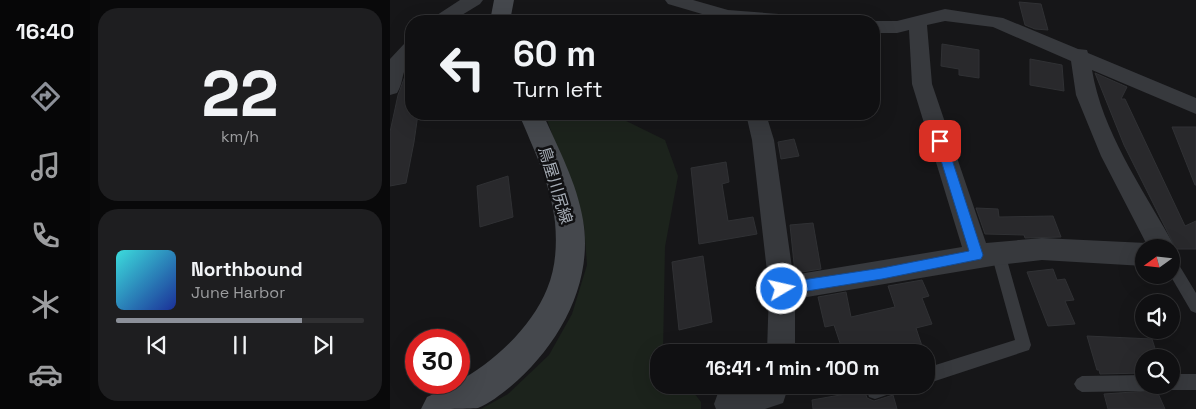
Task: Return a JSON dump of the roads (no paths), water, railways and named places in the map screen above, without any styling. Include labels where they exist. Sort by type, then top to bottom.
[{"type":"main road","points":[[501,15],[504,0]]},
{"type":"main road","name":"鳥屋川尻線","points":[[439,409],[487,384],[511,365],[547,324],[563,289],[570,253],[569,220],[555,174],[533,120]]},
{"type":"street","points":[[448,15],[474,0]]},
{"type":"street","points":[[674,0],[726,13],[742,15]]},
{"type":"street","points":[[918,0],[921,20],[922,84],[987,254]]},
{"type":"street","points":[[880,27],[897,27],[945,15],[997,22],[1080,55],[1196,106]]},
{"type":"street","points":[[390,88],[394,68],[405,55]]},
{"type":"street","points":[[1080,55],[1086,95],[1112,156],[1157,239]]},
{"type":"street","points":[[758,120],[764,140],[782,289],[781,344]]},
{"type":"street","points":[[782,289],[987,254],[1042,249],[1135,254]]},
{"type":"street","points":[[729,404],[765,394]]},
{"type":"lane","points":[[935,373],[1024,345],[987,254]]},
{"type":"lane","points":[[1180,279],[1196,306]]},
{"type":"lane","points":[[1180,382],[1196,382]]},
{"type":"lane","points":[[1082,384],[1135,383]]}]
